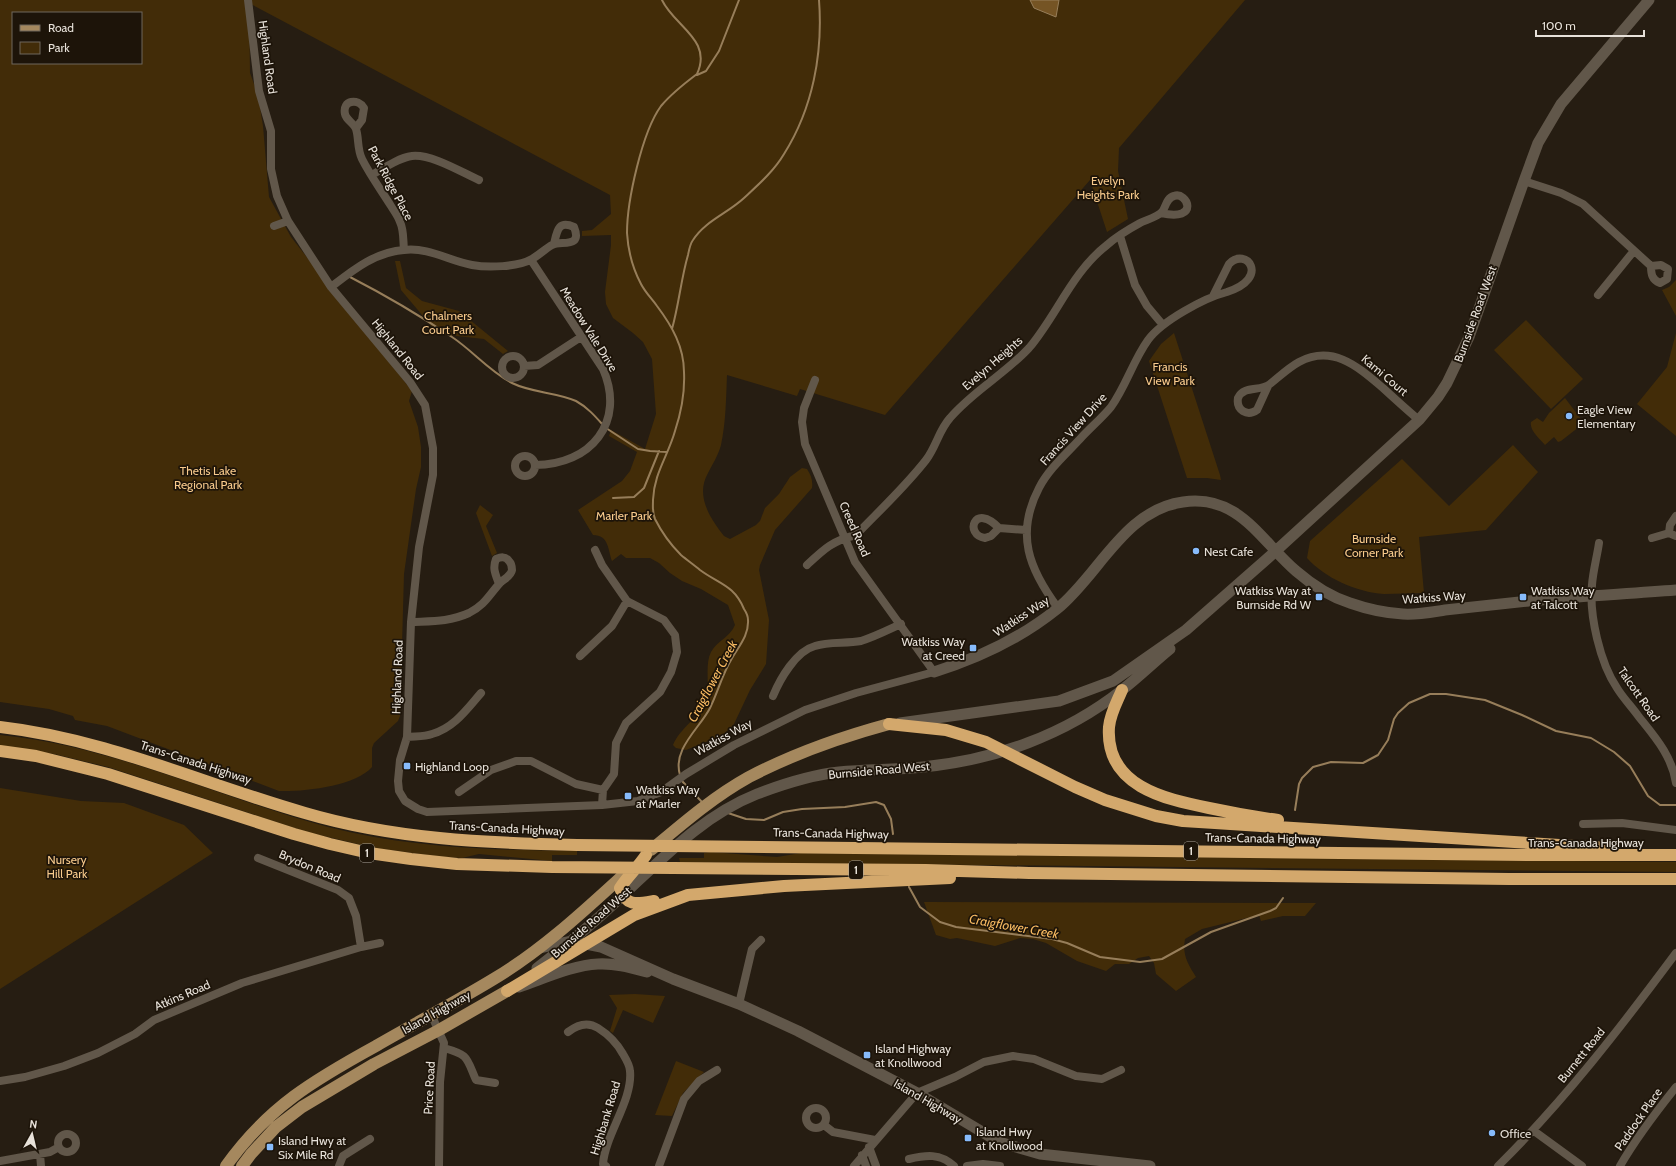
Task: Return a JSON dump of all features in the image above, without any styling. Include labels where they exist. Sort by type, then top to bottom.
[{"type":"highway","points":[[1122,690],[1112,712],[1109,726],[1111,749],[1116,761],[1124,773],[1134,783],[1148,791],[1185,803],[1244,815],[1352,832]]},
{"type":"highway","points":[[889,724],[946,730],[986,742],[1075,787],[1105,800],[1156,816],[1183,821],[1676,854]]},
{"type":"highway","name":"Trans-Canada Highway","points":[[0,727],[87,743],[142,758],[304,813],[355,826],[432,838],[577,846],[1535,855],[1676,854]]},
{"type":"highway","name":"1","points":[[0,751],[42,758],[108,774],[294,834],[369,853],[457,864],[552,867],[991,871],[1029,873],[1579,880],[1676,879]]},
{"type":"highway","points":[[646,855],[620,888],[628,902],[639,904],[688,895],[784,886],[1029,873]]},
{"type":"highway","points":[[507,991],[634,915],[688,895]]},
{"type":"main road","name":"Burnside Road West","points":[[539,948],[695,813],[716,799],[749,778],[798,755],[852,734],[889,724]]},
{"type":"main road","name":"Island Highway","points":[[226,1166],[257,1128],[299,1091],[333,1069],[493,980],[539,948]]},
{"type":"main road","name":"Island Highway","points":[[242,1166],[276,1127],[302,1107],[374,1064],[439,1030],[507,991]]},
{"type":"street","name":"Highland Road","points":[[248,0],[259,91],[271,131],[271,169],[277,196],[288,220],[331,287],[410,382],[424,405],[433,448],[433,475],[419,547],[411,622],[407,737]]},
{"type":"street","name":"Burnside Road West","points":[[889,724],[1059,701],[1113,681],[1186,630],[1419,420],[1438,398],[1447,383],[1469,337],[1538,144],[1561,104],[1649,0]]},
{"type":"street","name":"Park Ridge Place","points":[[356,128],[356,140],[361,157],[401,223],[404,249]]},
{"type":"street","points":[[372,176],[394,163],[412,156],[428,157],[479,180]]},
{"type":"street","points":[[1524,181],[1561,193],[1583,204],[1651,266]]},
{"type":"street","name":"Evelyn Heights","points":[[807,565],[828,546],[844,538],[856,535],[913,475],[926,459],[949,419],[958,409],[1008,368],[1028,349],[1045,328],[1074,279],[1106,245],[1141,222],[1161,213]]},
{"type":"street","points":[[274,226],[288,220]]},
{"type":"street","points":[[1120,236],[1135,285],[1147,306],[1163,325]]},
{"type":"street","points":[[331,287],[365,262],[380,255],[404,249],[435,252],[472,265],[507,266],[531,260],[554,244]]},
{"type":"street","points":[[1598,296],[1634,252]]},
{"type":"street","name":"Francis View Drive","points":[[1058,608],[1043,588],[1034,570],[1028,548],[1026,530],[1029,510],[1039,487],[1054,467],[1111,407],[1148,340],[1163,325],[1213,296],[1231,290],[1250,278],[1252,266],[1242,259],[1232,260],[1213,296]]},
{"type":"street","name":"Meadow Vale Drive","points":[[531,260],[603,369],[607,378],[610,397],[608,416],[595,442],[579,455],[560,463],[536,465]]},
{"type":"street","points":[[524,366],[538,365],[581,337]]},
{"type":"street","name":"Kami Court","points":[[1268,386],[1300,362],[1317,356],[1336,357],[1355,364],[1419,420]]},
{"type":"street","name":"Creed Road","points":[[815,380],[804,408],[803,434],[805,444],[855,562],[934,672]]},
{"type":"street","name":"Watkiss Way","points":[[407,737],[398,772],[399,791],[404,801],[418,809],[428,812],[602,805],[638,801],[661,792],[686,774],[734,745],[805,710],[856,693],[934,672],[993,650],[1037,624],[1058,608],[1079,588],[1131,528],[1152,512],[1172,504],[1184,502],[1206,502],[1232,511],[1245,518],[1296,571],[1329,594],[1348,603],[1379,611],[1405,614],[1531,601],[1676,590]]},
{"type":"street","points":[[1652,538],[1672,535],[1670,525],[1676,516]]},
{"type":"street","points":[[999,528],[1026,530]]},
{"type":"street","name":"Talcott Road","points":[[1599,543],[1592,586],[1597,640],[1607,670],[1616,687],[1666,751],[1676,782]]},
{"type":"street","points":[[594,550],[602,566],[627,601],[664,620],[675,635],[677,652],[671,672],[660,692],[626,724],[616,743],[614,774],[603,790],[602,805]]},
{"type":"street","points":[[411,622],[445,621],[470,612],[487,600],[499,584]]},
{"type":"street","points":[[580,656],[612,626],[627,601]]},
{"type":"street","points":[[773,696],[776,688],[795,659],[805,650],[816,645],[861,641],[900,624]]},
{"type":"street","name":"Burnside Road West","points":[[507,991],[571,941],[623,895],[668,852],[700,826],[738,803],[757,794],[790,782],[838,772],[923,767],[989,756],[1016,747],[1065,727],[1096,708],[1122,690],[1171,648],[1186,630]]},
{"type":"street","points":[[407,737],[430,735],[446,729],[460,718],[481,693]]},
{"type":"street","points":[[458,792],[491,770],[516,761],[531,761],[576,784],[603,790]]},
{"type":"street","points":[[1583,824],[1622,823],[1676,830]]},
{"type":"street","name":"Brydon Road","points":[[258,858],[338,890],[349,898],[356,916],[361,946]]},
{"type":"street","points":[[739,1004],[752,948],[761,940]]},
{"type":"street","name":"Island Highway","points":[[539,948],[571,941],[587,943],[617,953],[673,979],[739,1004],[798,1031],[917,1093],[999,1142],[1040,1154],[1150,1166]]},
{"type":"street","name":"Atkins Road","points":[[0,1081],[25,1077],[64,1066],[98,1053],[135,1034],[154,1020],[242,983],[361,946],[380,943]]},
{"type":"street","name":"Burnett Road","points":[[1498,1166],[1534,1131],[1638,1005],[1676,953]]},
{"type":"street","name":"Island Highway","points":[[507,991],[577,968],[597,964],[630,968],[673,979]]},
{"type":"street","name":"Price Road","points":[[431,1014],[444,1043],[440,1082],[439,1166]]},
{"type":"street","name":"Highbank Road","points":[[568,1032],[575,1027],[585,1024],[595,1026],[607,1034],[618,1045],[630,1070],[628,1088],[604,1154],[605,1165]]},
{"type":"street","points":[[444,1048],[460,1052],[466,1057],[476,1080],[495,1083]]},
{"type":"street","points":[[854,1166],[917,1093],[955,1077],[984,1062],[1013,1056],[1034,1059],[1076,1076],[1102,1079],[1121,1070]]},
{"type":"street","points":[[659,1166],[684,1099],[699,1081],[717,1070]]},
{"type":"street","name":"Paddock Place","points":[[1620,1166],[1652,1116],[1676,1087]]},
{"type":"street","points":[[824,1125],[833,1132],[875,1140]]},
{"type":"street","points":[[1534,1131],[1582,1166]]},
{"type":"street","points":[[339,1166],[343,1156],[370,1139]]},
{"type":"street","points":[[0,1161],[50,1152],[59,1147]]},
{"type":"street","points":[[869,1147],[876,1166]]},
{"type":"street","points":[[40,1154],[41,1166]]},
{"type":"street","points":[[862,1155],[866,1166]]},
{"type":"street","points":[[909,1159],[927,1155],[940,1157],[954,1166]]},
{"type":"street","points":[[967,1166],[983,1164],[1000,1166]]},
{"type":"green space","name":"Thetis Lake Regional Park","points":[[0,0],[1245,0],[1119,148],[1118,171],[1128,219],[1107,232],[1090,180],[885,415],[800,389],[797,396],[727,375],[723,436],[717,456],[704,482],[703,490],[709,514],[724,536],[730,539],[756,525],[760,521],[765,508],[779,494],[790,477],[802,468],[807,469],[810,473],[812,488],[775,530],[760,565],[759,570],[769,620],[766,664],[750,690],[734,724],[723,735],[686,750],[676,748],[673,745],[680,733],[698,713],[705,701],[707,695],[708,663],[711,652],[730,633],[735,625],[728,605],[701,589],[682,581],[650,558],[626,558],[621,554],[612,561],[605,540],[593,535],[578,510],[622,481],[630,471],[637,452],[609,436],[611,430],[645,449],[656,414],[652,359],[643,342],[613,318],[606,304],[605,292],[611,235],[582,236],[582,231],[592,230],[611,214],[610,195],[249,3],[250,73],[258,95],[263,126],[269,197],[291,237],[412,391],[409,401],[418,427],[421,447],[421,467],[416,489],[404,574],[400,716],[398,721],[374,743],[372,748],[372,767],[364,774],[342,783],[315,789],[279,791],[107,726],[75,720],[73,716],[49,709],[0,702]]},
{"type":"green space","name":"Chalmers Court Park","points":[[395,261],[400,261],[406,288],[422,301],[459,311],[508,351],[503,354],[484,339],[438,334],[401,290]]},
{"type":"green space","points":[[1676,280],[1676,316],[1662,290],[1669,287]]},
{"type":"green space","points":[[1526,320],[1583,379],[1551,409],[1494,350]]},
{"type":"green space","name":"Francis View Park","points":[[1174,333],[1221,480],[1187,478],[1149,361],[1161,344]]},
{"type":"green space","points":[[1676,333],[1676,436],[1637,404],[1667,367]]},
{"type":"green space","points":[[1565,398],[1584,423],[1561,441],[1558,442],[1554,437],[1545,445],[1533,431],[1531,422],[1537,418],[1543,422],[1549,413]]},
{"type":"green space","name":"Burnside Corner Park","points":[[1513,445],[1538,472],[1486,530],[1419,537],[1424,593],[1384,594],[1373,593],[1352,587],[1332,578],[1307,558],[1310,541],[1402,459],[1449,506]]},
{"type":"green space","points":[[480,505],[493,515],[486,526],[497,553],[492,556],[476,513]]},
{"type":"green space","points":[[0,735],[42,741],[125,761],[287,815],[359,834],[420,844],[483,849],[577,851],[577,855],[552,855],[552,861],[479,854],[462,858],[374,848],[307,832],[108,767],[54,754],[0,746]]},
{"type":"green space","name":"Nursery Hill Park","points":[[0,788],[81,801],[124,803],[184,825],[213,853],[0,989]]},
{"type":"green space","points":[[710,852],[777,857],[801,853],[1676,862],[1676,872],[680,862],[679,858],[704,858],[704,853]]},
{"type":"green space","points":[[924,902],[1316,903],[1305,916],[1283,916],[1261,921],[1259,915],[1202,929],[1185,939],[1185,955],[1196,977],[1176,991],[1156,974],[1154,963],[1149,956],[1138,958],[1129,964],[1115,964],[1106,971],[1077,961],[1046,943],[1033,939],[1020,938],[995,946],[957,938],[950,939],[936,935]]},
{"type":"green space","points":[[635,994],[665,996],[653,1023],[623,1010],[613,1033],[610,1031],[617,1008],[609,995]]},
{"type":"green space","points":[[676,1061],[704,1072],[683,1093],[672,1116],[655,1115]]},
{"type":"shaded area","points":[[1030,0],[1059,0],[1056,17],[1034,8]]},
{"type":"waterway","name":"Craigflower Creek","points":[[662,0],[675,18],[696,42],[700,52],[701,62],[697,74],[669,97],[661,106],[654,118],[637,167],[628,219],[628,246],[638,278],[672,329],[682,354],[683,363],[684,387],[681,410],[672,440],[656,481],[653,512],[660,528],[677,551],[700,570],[731,590],[740,601],[747,614],[748,620],[745,636],[728,666],[706,716],[683,748],[680,756],[680,775]]},
{"type":"waterway","points":[[697,75],[706,71],[719,51],[739,0]]},
{"type":"waterway","points":[[672,329],[692,242],[698,233],[710,222],[738,203],[771,172],[784,154],[794,136],[809,99],[814,80],[819,40],[819,0]]},
{"type":"waterway","points":[[350,277],[402,306],[452,337],[488,367],[512,383],[536,391],[576,401],[594,415],[603,425]]},
{"type":"waterway","points":[[606,428],[638,449],[667,452]]},
{"type":"waterway","points":[[613,498],[634,497],[644,488],[659,451]]},
{"type":"waterway","name":"Craigflower Creek","points":[[1295,810],[1299,784],[1302,778],[1313,767],[1331,762],[1363,763],[1378,755],[1388,740],[1394,719],[1398,713],[1409,703],[1430,694],[1446,694],[1485,700],[1556,731],[1591,738],[1614,752],[1630,766],[1648,796],[1660,805],[1676,805]]},
{"type":"waterway","name":"Craigflower Creek","points":[[682,781],[702,802]]},
{"type":"waterway","name":"Craigflower Creek","points":[[728,813],[746,819],[764,820],[783,812],[802,809],[845,807],[876,802],[884,805],[891,819],[893,834]]},
{"type":"waterway","name":"Craigflower Creek","points":[[909,887],[920,907],[940,922],[956,927],[1052,939],[1067,943],[1100,957],[1140,962],[1162,959],[1211,932],[1270,911],[1276,908],[1283,898]]},
{"type":"place","name":"Eagle View Elementary","points":[[1569,416]]},
{"type":"place","name":"Nest Cafe","points":[[1196,551]]},
{"type":"place","name":"Watkiss Way at Burnside Rd W","points":[[1319,597]]},
{"type":"place","name":"Watkiss Way at Talcott","points":[[1523,597]]},
{"type":"place","name":"Watkiss Way at Creed","points":[[973,648]]},
{"type":"place","name":"Highland Loop","points":[[407,766]]},
{"type":"place","name":"Watkiss Way at Marler","points":[[628,796]]},
{"type":"place","name":"Island Highway at Knollwood","points":[[867,1055]]},
{"type":"place","name":"Office","points":[[1492,1133]]},
{"type":"place","name":"Island Hwy at Knollwood","points":[[968,1138]]},
{"type":"place","name":"Island Hwy at Six Mile Rd","points":[[270,1147]]},
{"type":"park label","name":"Evelyn Heights Park","points":[[1108,187]]},
{"type":"park label","name":"Marler Park","points":[[624,515]]}]
